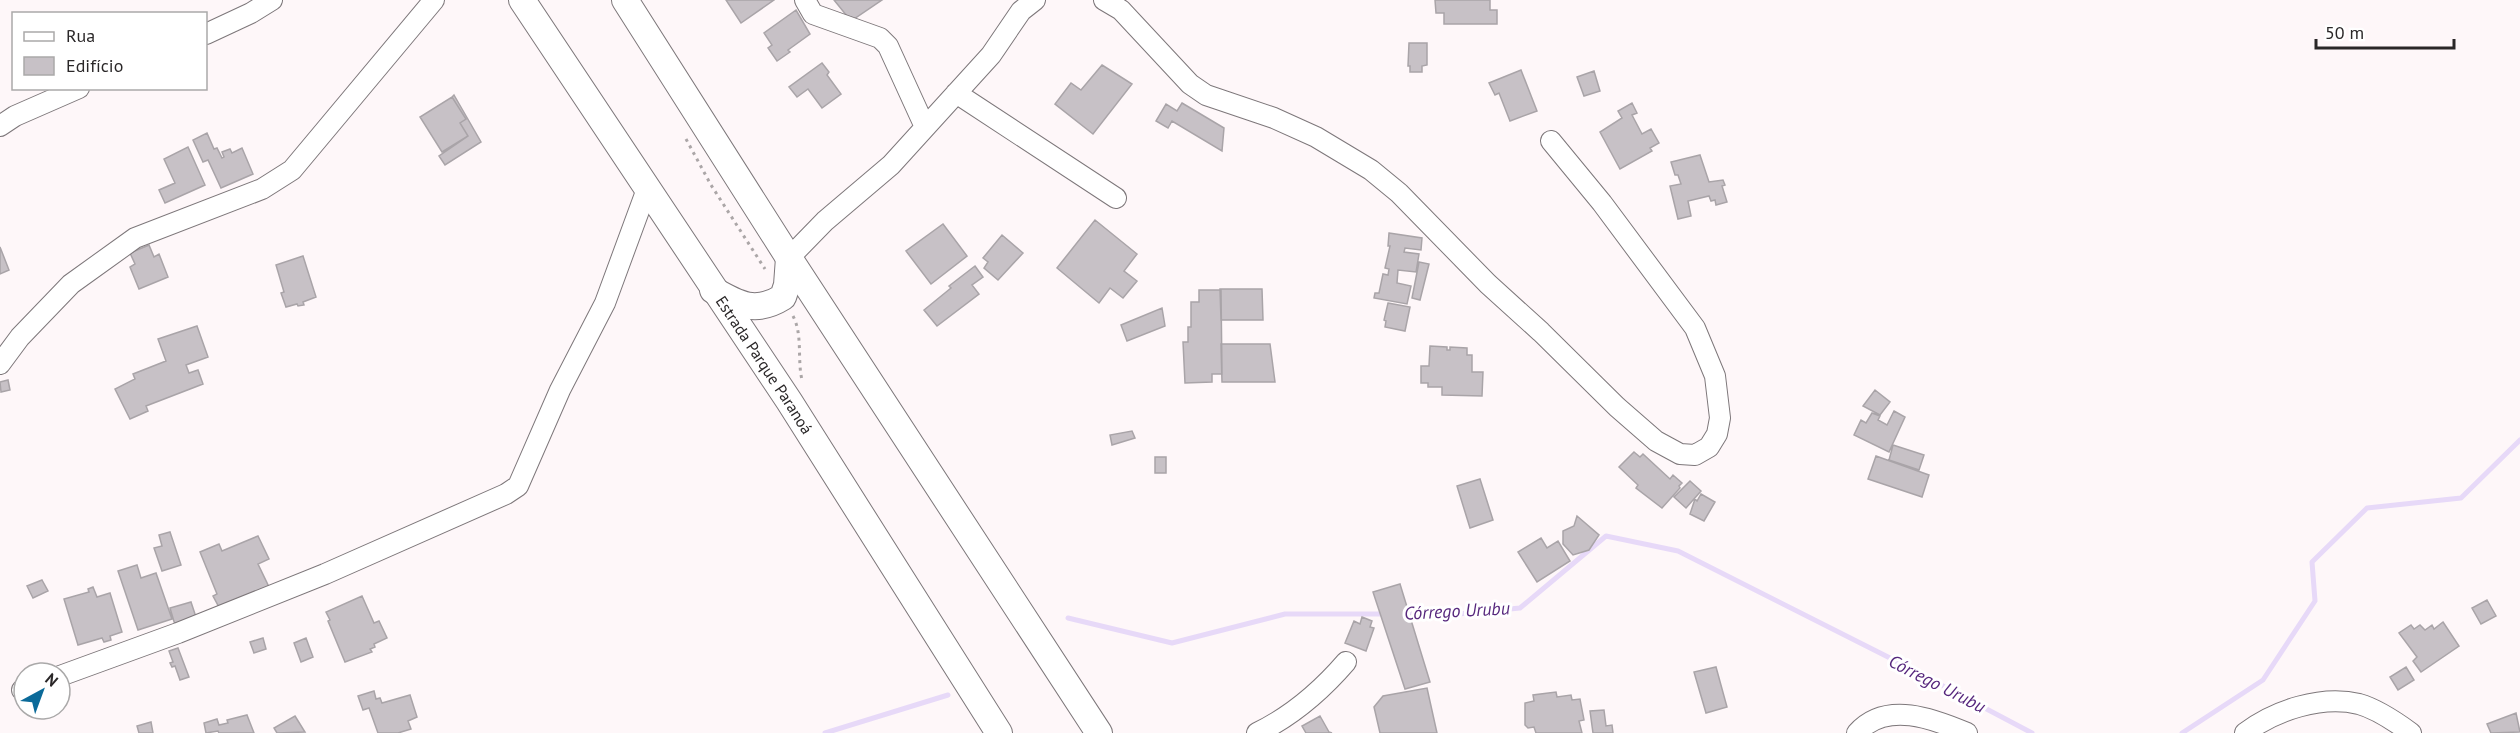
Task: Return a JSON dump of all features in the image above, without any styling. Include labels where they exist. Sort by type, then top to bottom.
[{"type":"main road","name":"Estrada Parque Paranoá","points":[[522,0],[789,401],[993,723]]},
{"type":"main road","points":[[625,0],[789,258],[1100,733]]},
{"type":"main road","points":[[713,289],[733,301],[764,307],[783,297],[787,285],[789,258]]},
{"type":"street","points":[[207,34],[273,0]]},
{"type":"street","points":[[0,364],[20,337],[71,284],[135,238],[262,189],[292,170],[434,0]]},
{"type":"street","points":[[805,0],[813,14],[872,34],[888,46],[925,127]]},
{"type":"street","points":[[789,258],[825,220],[891,165],[991,55],[1021,11],[1035,0]]},
{"type":"street","points":[[1104,0],[1121,10],[1190,84],[1206,95],[1274,118],[1316,137],[1371,170],[1399,192],[1488,284],[1541,332],[1617,407],[1656,441],[1680,454],[1695,455],[1708,447],[1717,434],[1720,418],[1715,375],[1695,328],[1602,202],[1551,141]]},
{"type":"street","points":[[0,126],[15,116],[74,90]]},
{"type":"street","points":[[956,93],[1116,198]]},
{"type":"street","points":[[72,672],[178,633],[325,574],[506,494],[518,486],[560,390],[605,303],[647,189]]},
{"type":"street","points":[[1257,733],[1275,724],[1310,700],[1346,662]]},
{"type":"street","points":[[2246,733],[2282,713],[2309,704],[2337,701],[2361,705],[2398,723],[2411,733]]},
{"type":"street","points":[[1857,733],[1880,717],[1897,715],[1919,716],[1967,733]]},
{"type":"building","points":[[726,0],[774,0],[741,23]]},
{"type":"building","points":[[834,0],[882,0],[851,21]]},
{"type":"building","points":[[1435,0],[1490,0],[1490,10],[1497,10],[1497,24],[1444,24],[1444,13],[1436,13]]},
{"type":"building","points":[[796,10],[810,34],[777,61],[768,48],[772,45],[764,33]]},
{"type":"building","points":[[1409,43],[1427,43],[1427,65],[1422,66],[1422,72],[1410,72]]},
{"type":"building","points":[[822,63],[829,72],[827,75],[841,94],[822,108],[808,89],[797,97],[789,87]]},
{"type":"building","points":[[1102,65],[1132,84],[1093,134],[1055,104],[1071,83],[1081,90]]},
{"type":"building","points":[[1521,70],[1537,111],[1510,121],[1499,93],[1495,95],[1489,83]]},
{"type":"building","points":[[1594,71],[1600,91],[1584,96],[1577,77]]},
{"type":"building","points":[[454,95],[481,142],[445,165],[439,156],[468,136],[460,123],[466,119],[452,97]]},
{"type":"building","points":[[452,97],[466,119],[460,123],[468,136],[442,152],[420,117]]},
{"type":"building","points":[[1182,103],[1224,128],[1222,151],[1172,121],[1168,128],[1156,121],[1166,104],[1177,111]]},
{"type":"building","points":[[1632,103],[1637,113],[1632,115],[1642,134],[1651,129],[1659,143],[1650,148],[1652,151],[1620,169],[1600,132],[1622,118],[1618,111]]},
{"type":"building","points":[[207,133],[214,149],[217,148],[222,158],[224,157],[222,152],[230,149],[232,153],[242,148],[253,174],[221,188],[208,160],[203,162],[193,140]]},
{"type":"building","points":[[188,147],[205,185],[165,203],[159,190],[175,183],[164,159]]},
{"type":"building","points":[[1700,155],[1709,182],[1723,180],[1725,185],[1722,186],[1727,202],[1716,205],[1715,200],[1711,201],[1709,196],[1688,201],[1691,216],[1678,219],[1670,186],[1681,184],[1671,162]]},
{"type":"building","points":[[1095,220],[1137,254],[1124,271],[1137,281],[1123,298],[1110,288],[1099,303],[1057,268]]},
{"type":"building","points":[[943,224],[967,256],[931,284],[906,251]]},
{"type":"building","points":[[1389,233],[1422,238],[1421,250],[1405,248],[1404,252],[1419,254],[1416,272],[1398,270],[1397,283],[1411,286],[1407,304],[1374,298],[1375,293],[1379,293],[1383,274],[1388,275],[1389,269],[1385,268],[1390,246],[1388,246]]},
{"type":"building","points":[[1002,235],[1023,253],[998,280],[984,268],[988,262],[983,258]]},
{"type":"building","points":[[149,245],[154,257],[159,254],[168,277],[139,289],[130,267],[135,264],[130,253]]},
{"type":"building","points":[[0,247],[9,270],[0,274]]},
{"type":"building","points":[[303,256],[316,297],[303,302],[304,305],[286,307],[276,265]]},
{"type":"building","points":[[1419,262],[1429,264],[1420,300],[1412,298]]},
{"type":"building","points":[[975,266],[983,277],[972,285],[979,294],[937,326],[924,310],[951,288],[949,286]]},
{"type":"building","points":[[1220,289],[1262,289],[1263,320],[1221,320]]},
{"type":"building","points":[[1199,290],[1221,290],[1222,374],[1212,374],[1212,382],[1185,383],[1183,342],[1188,342],[1188,327],[1191,327],[1191,302],[1199,302]]},
{"type":"building","points":[[1388,303],[1410,307],[1405,331],[1385,327],[1386,321],[1384,320]]},
{"type":"building","points":[[1162,308],[1165,326],[1127,341],[1121,325]]},
{"type":"building","points":[[197,326],[208,357],[186,365],[189,373],[198,370],[203,384],[146,406],[148,411],[130,419],[115,389],[135,379],[133,374],[166,361],[158,339]]},
{"type":"building","points":[[1221,344],[1270,344],[1275,382],[1222,382]]},
{"type":"building","points":[[1430,346],[1447,347],[1447,350],[1450,350],[1450,347],[1467,348],[1467,355],[1472,355],[1472,372],[1483,372],[1482,396],[1442,395],[1442,387],[1428,387],[1428,383],[1421,383],[1421,366],[1429,366]]},
{"type":"building","points":[[8,380],[10,390],[1,392],[0,382]]},
{"type":"building","points":[[1875,390],[1890,402],[1880,415],[1863,406]]},
{"type":"building","points":[[1894,411],[1905,417],[1889,452],[1854,435],[1861,420],[1866,423],[1872,413],[1880,416],[1878,420],[1887,425]]},
{"type":"building","points":[[1132,431],[1135,438],[1112,445],[1110,435]]},
{"type":"building","points":[[1893,445],[1924,455],[1919,470],[1889,460]]},
{"type":"building","points":[[1634,452],[1640,457],[1643,454],[1670,479],[1673,475],[1682,483],[1662,508],[1636,488],[1638,485],[1619,467]]},
{"type":"building","points":[[1876,456],[1929,475],[1922,497],[1868,479]]},
{"type":"building","points":[[1155,457],[1166,457],[1166,473],[1155,473]]},
{"type":"building","points":[[1480,479],[1493,520],[1470,528],[1457,486]]},
{"type":"building","points":[[1690,481],[1701,491],[1686,508],[1674,497]]},
{"type":"building","points":[[1701,494],[1715,502],[1704,521],[1690,514],[1695,499],[1697,501]]},
{"type":"building","points":[[1577,516],[1599,535],[1589,550],[1573,555],[1563,544],[1563,531],[1574,526]]},
{"type":"building","points":[[170,532],[181,565],[162,571],[154,548],[162,546],[159,535]]},
{"type":"building","points":[[258,536],[269,559],[258,564],[269,587],[220,609],[213,596],[217,594],[200,552],[219,544],[222,551]]},
{"type":"building","points":[[1541,538],[1547,548],[1558,541],[1570,561],[1537,582],[1518,552]]},
{"type":"building","points":[[137,565],[141,578],[156,573],[172,619],[138,630],[118,571]]},
{"type":"building","points":[[42,580],[48,591],[33,598],[27,586]]},
{"type":"building","points":[[1400,584],[1430,682],[1405,689],[1373,592]]},
{"type":"building","points":[[93,587],[97,597],[110,593],[122,632],[110,636],[111,640],[104,642],[102,638],[78,645],[64,599],[89,592],[88,589]]},
{"type":"building","points":[[362,596],[374,623],[379,621],[387,638],[374,644],[375,647],[370,649],[372,652],[345,662],[326,612]]},
{"type":"building","points":[[2487,600],[2496,616],[2481,624],[2472,608]]},
{"type":"building","points":[[191,602],[196,617],[175,625],[170,608]]},
{"type":"building","points":[[1362,617],[1372,621],[1370,627],[1374,628],[1366,651],[1345,643],[1354,621],[1360,624]]},
{"type":"building","points":[[2443,622],[2459,646],[2421,672],[2413,661],[2417,657],[2399,633],[2411,625],[2414,629],[2420,625],[2425,630],[2432,625],[2434,629]]},
{"type":"building","points":[[263,638],[266,649],[254,653],[250,642]]},
{"type":"building","points":[[306,638],[313,657],[301,662],[294,643]]},
{"type":"building","points":[[178,648],[189,677],[180,680],[175,666],[172,667],[170,663],[173,662],[169,651]]},
{"type":"building","points":[[1716,667],[1727,707],[1706,713],[1694,672]]},
{"type":"building","points":[[2406,667],[2414,680],[2398,690],[2390,677]]},
{"type":"building","points":[[1427,688],[1437,733],[1380,733],[1374,707],[1383,696]]},
{"type":"building","points":[[374,691],[376,699],[380,698],[382,703],[410,695],[417,717],[408,721],[411,729],[398,733],[378,733],[369,708],[363,710],[358,696]]},
{"type":"building","points":[[1556,692],[1557,697],[1571,695],[1572,700],[1580,699],[1584,720],[1579,721],[1582,733],[1536,733],[1534,727],[1528,728],[1525,725],[1525,703],[1534,701],[1533,695]]},
{"type":"building","points":[[1604,710],[1606,726],[1612,725],[1613,733],[1593,733],[1590,711]]},
{"type":"building","points":[[2516,713],[2520,732],[2491,733],[2487,724]]},
{"type":"building","points":[[247,715],[254,733],[219,733],[218,731],[206,733],[204,723],[217,719],[219,725],[228,723],[227,720]]},
{"type":"building","points":[[295,716],[305,732],[277,733],[274,728]]},
{"type":"building","points":[[1320,716],[1329,732],[1332,733],[1306,733],[1302,726]]},
{"type":"building","points":[[151,722],[153,733],[139,733],[137,726]]},
{"type":"waterway","name":"Córrego Urubu","points":[[2182,733],[2263,680],[2315,601],[2312,562],[2367,508],[2461,498],[2520,440]]},
{"type":"waterway","name":"Córrego Urubu","points":[[1404,614],[1448,615],[1520,608],[1606,536],[1678,551],[2032,733]]},
{"type":"waterway","name":"Córrego Urubu","points":[[1068,618],[1172,643],[1285,614],[1386,614]]},
{"type":"waterway","points":[[825,733],[948,695]]}]
